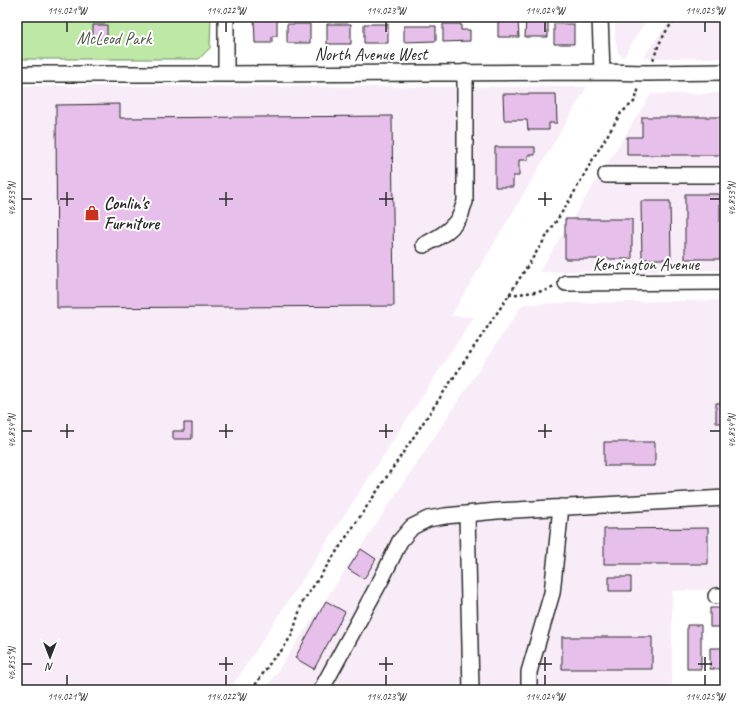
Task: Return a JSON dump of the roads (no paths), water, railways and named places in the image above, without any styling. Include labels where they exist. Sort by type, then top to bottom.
[{"type":"street","points":[[226,17],[226,74]]},
{"type":"street","points":[[600,17],[602,72]]},
{"type":"street","points":[[424,245],[440,236],[451,227],[460,216],[465,202],[465,72]]},
{"type":"street","name":"North Avenue West","points":[[17,74],[725,72]]},
{"type":"street","points":[[606,175],[725,175]]},
{"type":"street","name":"Kensington Avenue","points":[[566,283],[725,282]]},
{"type":"street","points":[[321,690],[382,578],[400,541],[412,527],[428,520],[445,516],[497,511],[725,498]]},
{"type":"street","points":[[529,690],[529,672],[552,593],[561,507]]},
{"type":"street","points":[[467,514],[471,690]]},
{"type":"place","name":"Conlin's Furniture","points":[[92,213]]},
{"type":"park label","name":"McLeod Park","points":[[114,38]]}]
